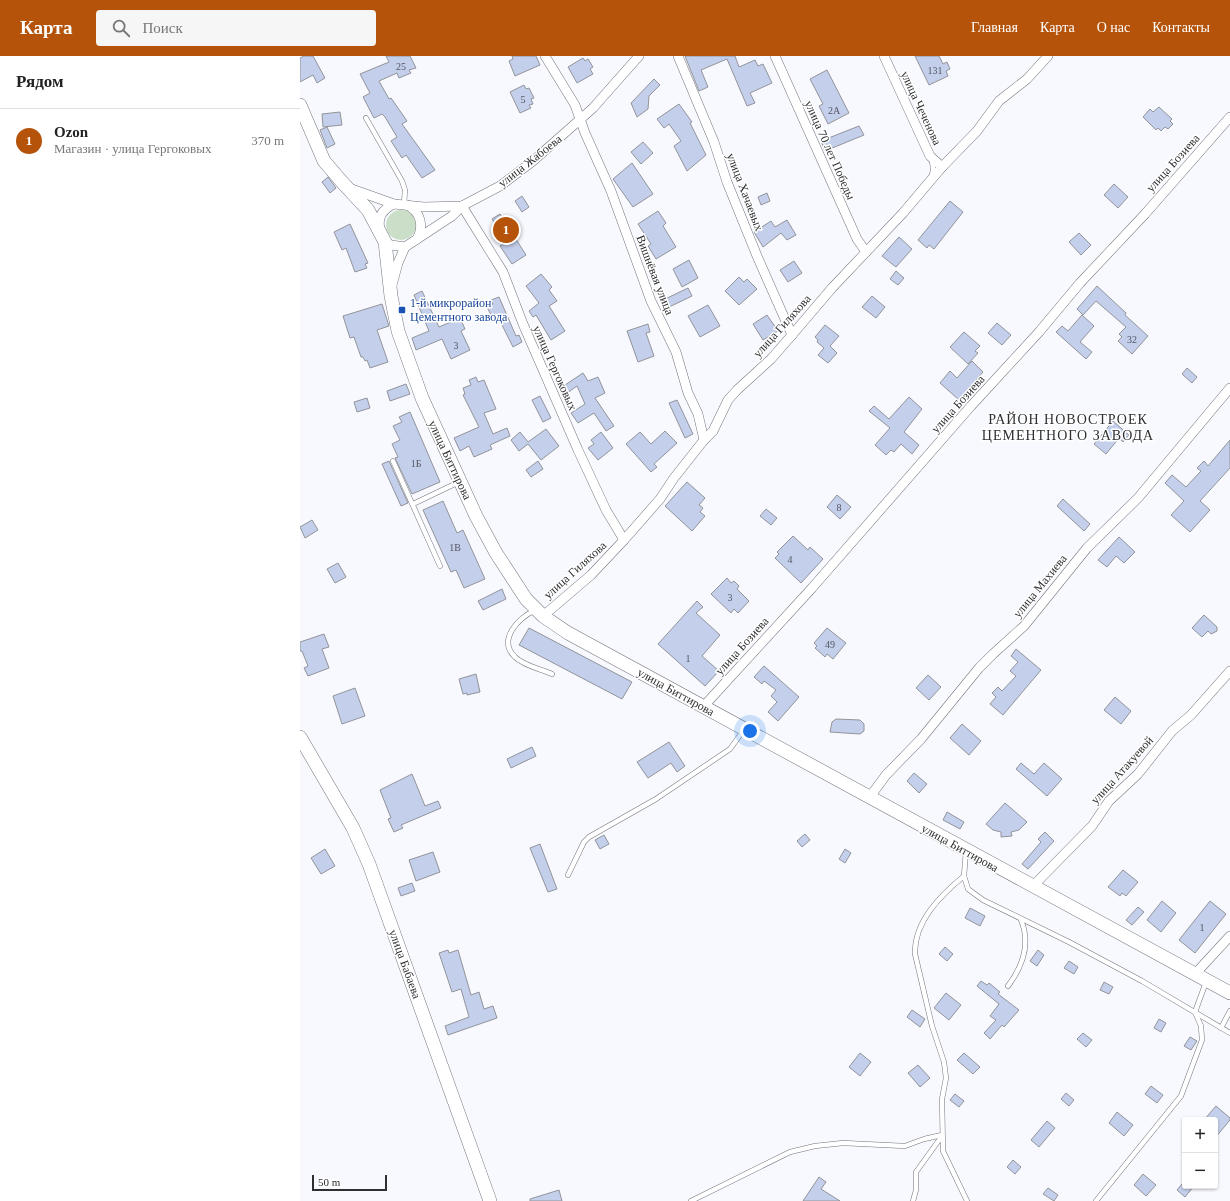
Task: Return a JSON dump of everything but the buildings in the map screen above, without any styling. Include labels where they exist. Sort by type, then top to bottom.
[{"type":"street","name":"Вишнёвая улица","points":[[545,56],[575,105],[594,156],[611,191],[656,313],[676,352],[688,393],[698,414],[704,440]]},
{"type":"street","name":"улица Жабоева","points":[[300,105],[324,160],[342,182],[349,188],[394,204],[462,206],[500,186],[519,172],[580,120],[613,87],[639,56]]},
{"type":"street","name":"улица Хачаевых","points":[[678,56],[714,142],[727,182],[757,256],[792,336]]},
{"type":"street","name":"улица 70 лет Победы","points":[[775,56],[812,142],[857,239],[866,252]]},
{"type":"street","name":"улица Чеченова","points":[[884,56],[930,156],[942,167]]},
{"type":"street","name":"улица Гиляхова","points":[[539,613],[591,575],[624,540],[660,499],[674,478],[713,431],[728,400],[736,390],[771,359],[820,302],[942,167],[977,131],[999,101],[1027,79],[1045,57]]},
{"type":"street","name":"улица Бозиева","points":[[703,707],[817,583],[962,417],[1039,332],[1080,283],[1145,214],[1230,117]]},
{"type":"street","name":"улица Биттирова","points":[[349,188],[372,216],[383,237],[398,331],[415,380],[459,482],[496,553],[519,590],[539,613],[568,633],[1032,887],[1230,993]]},
{"type":"street","points":[[394,204],[387,207],[380,215],[379,220],[383,237],[391,245],[405,247]]},
{"type":"street","points":[[404,204],[415,210],[421,220],[420,232],[416,240]]},
{"type":"street","points":[[391,290],[398,263],[405,247],[462,206]]},
{"type":"street","name":"улица Гергоковых","points":[[462,206],[503,272],[523,324],[578,450],[606,510],[624,540]]},
{"type":"street","name":"улица Махиева","points":[[869,798],[886,775],[921,739],[979,668],[1024,626],[1087,548],[1138,498],[1230,388]]},
{"type":"street","name":"улица Атакуевой","points":[[1032,887],[1087,831],[1109,801],[1138,774],[1172,731],[1190,715],[1230,671]]},
{"type":"street","name":"улица Бабаева","points":[[300,737],[354,828],[369,864],[490,1201]]},
{"type":"street","points":[[1195,974],[1230,936]]},
{"type":"lane","points":[[366,118],[402,181],[405,190],[404,204]]},
{"type":"lane","points":[[930,156],[933,169],[930,182]]},
{"type":"lane","points":[[393,461],[440,566]]},
{"type":"lane","points":[[413,504],[459,482]]},
{"type":"lane","points":[[539,613],[525,615],[517,621],[511,631],[509,640],[510,649],[514,657],[552,674]]},
{"type":"lane","points":[[568,875],[584,842],[589,837],[656,799],[730,749],[744,729]]},
{"type":"lane","points":[[966,851],[964,876],[968,889],[983,900],[1021,920],[1069,942],[1230,1033]]},
{"type":"lane","points":[[964,876],[948,889],[926,916],[915,942],[915,954],[932,1026],[944,1062],[946,1078],[942,1099],[943,1151],[966,1201]]},
{"type":"lane","points":[[1008,986],[1020,968],[1025,949],[1026,933],[1021,920]]},
{"type":"lane","points":[[1096,1201],[1181,1096],[1202,1040],[1200,1026],[1195,1012],[1207,980]]},
{"type":"lane","points":[[1221,1028],[1230,1011]]},
{"type":"lane","points":[[691,1201],[790,1152],[815,1146],[843,1143],[905,1146],[924,1139],[942,1135]]},
{"type":"lane","points":[[913,1201],[916,1190],[916,1172],[942,1135]]},
{"type":"green space","points":[[401,210],[407,211],[415,219],[415,231],[407,239],[401,240],[395,239],[387,231],[386,225],[387,219],[395,211]]},
{"type":"place","name":"Ozon","points":[[506,230]]},
{"type":"place","name":"1-й микрорайон Цементного завода","points":[[402,310]]},
{"type":"district","name":"РАЙОН НОВОСТРОЕК ЦЕМЕНТНОГО ЗАВОДА","points":[[1068,428]]}]
